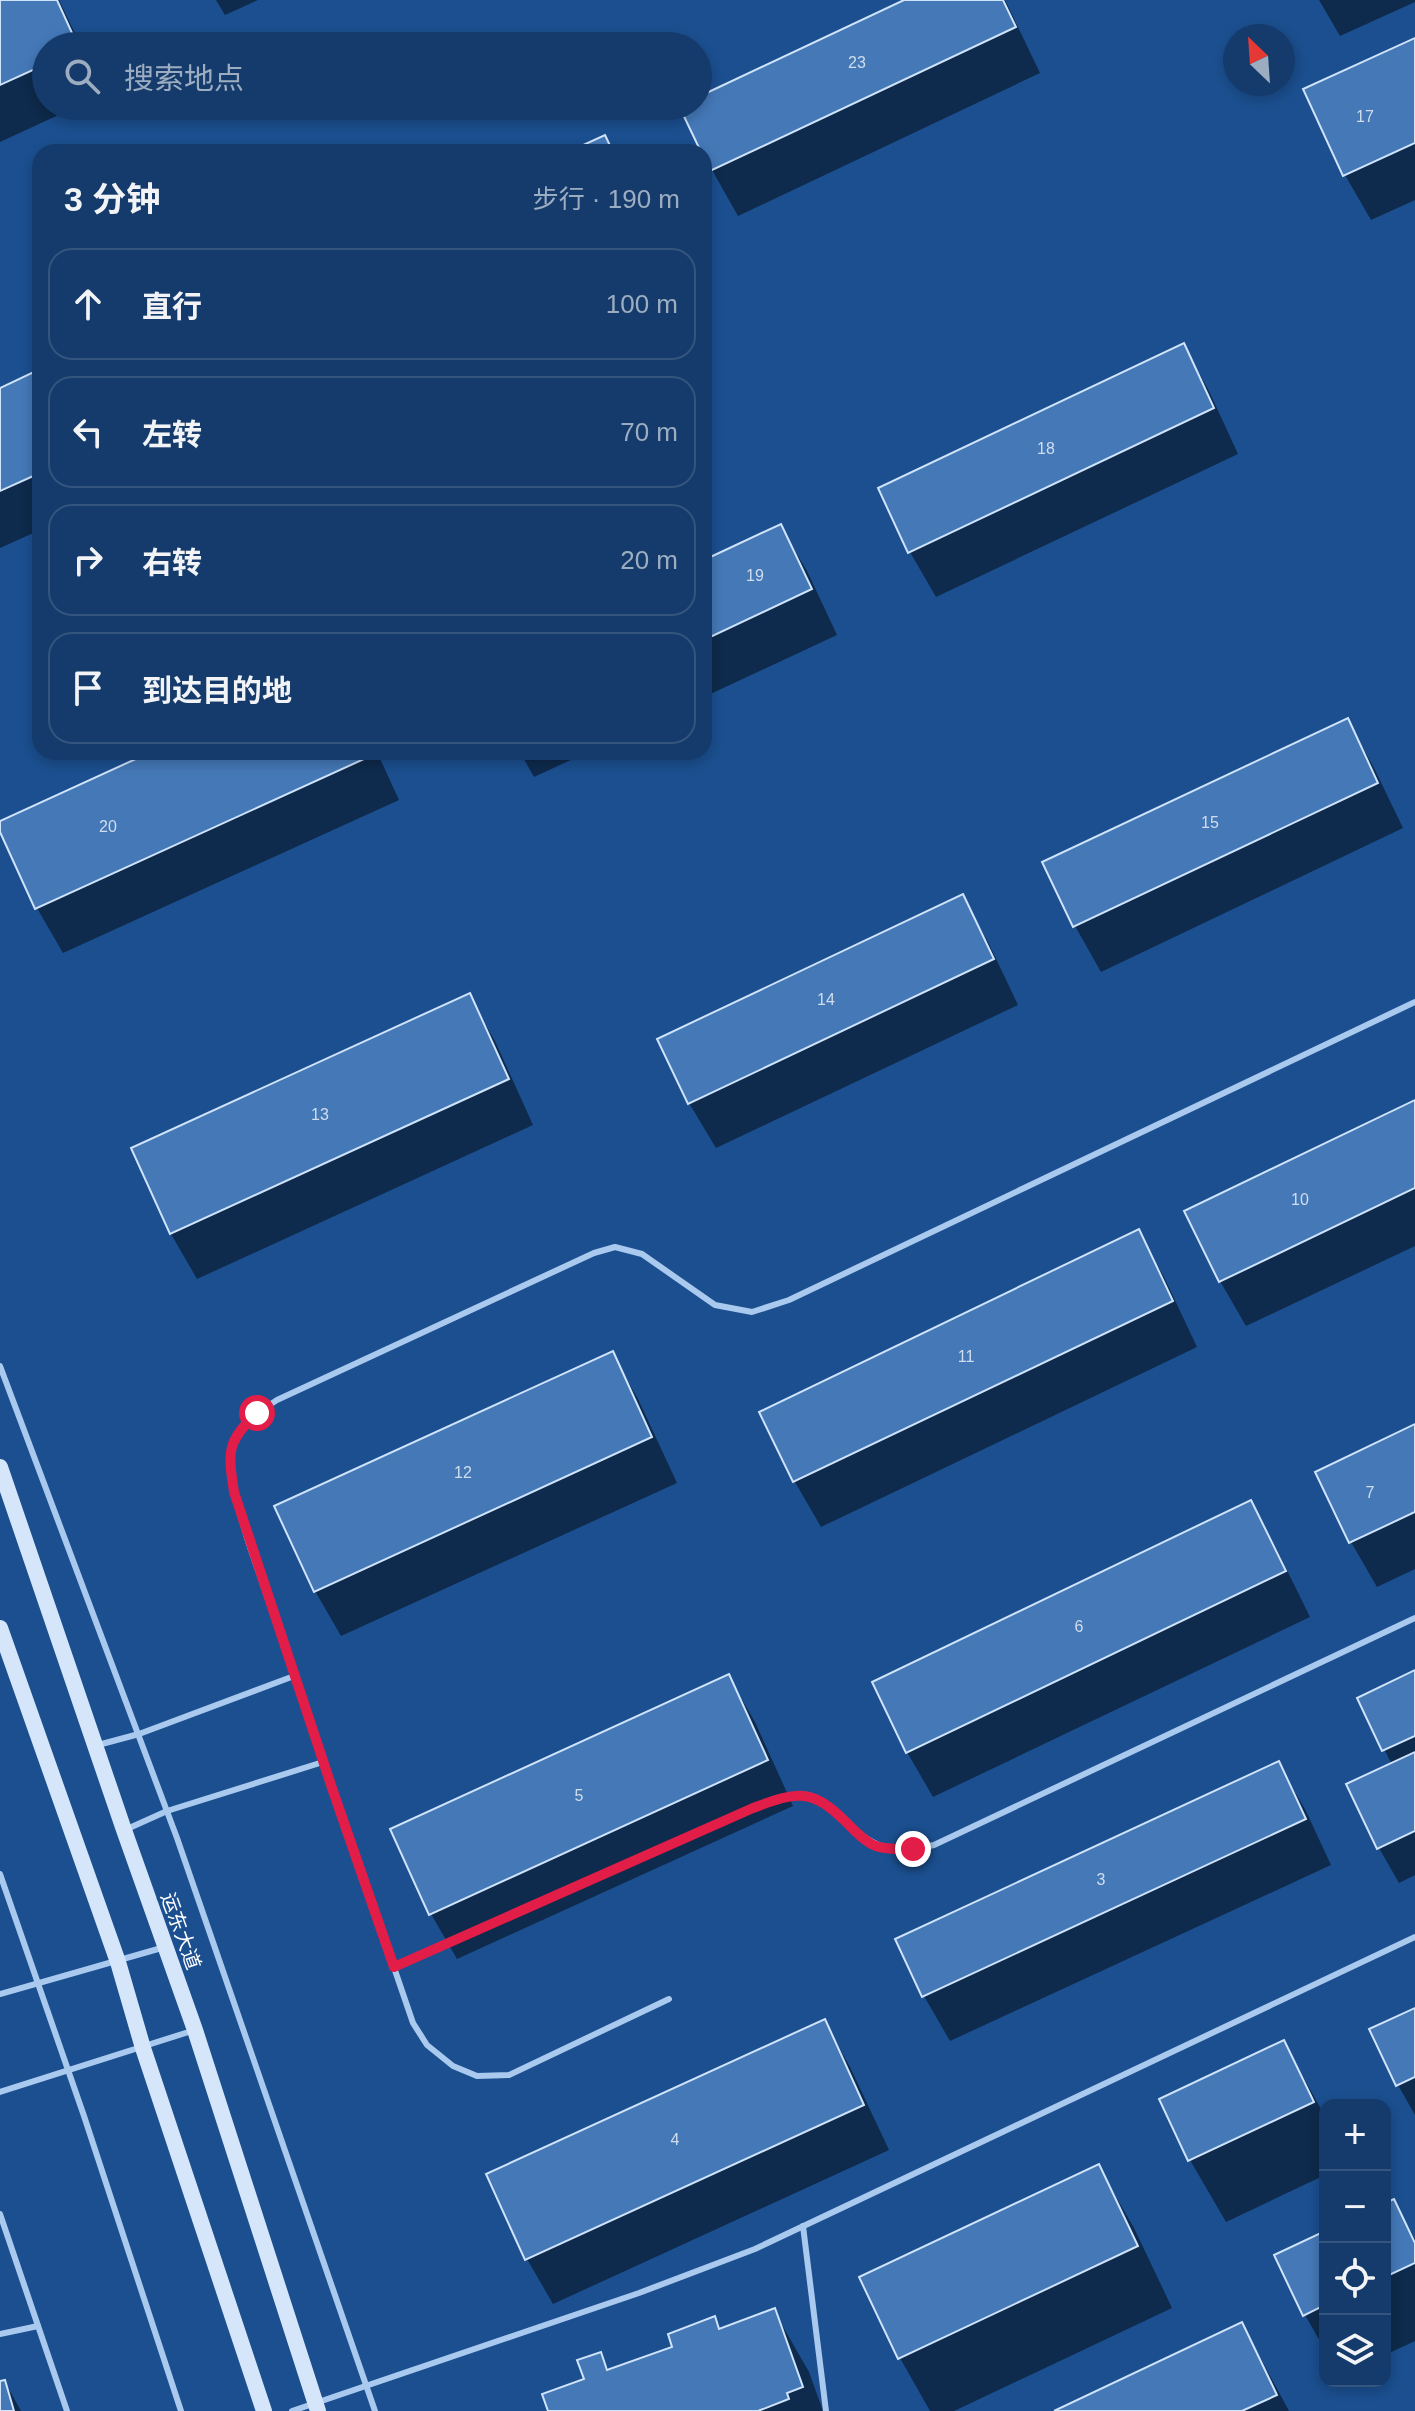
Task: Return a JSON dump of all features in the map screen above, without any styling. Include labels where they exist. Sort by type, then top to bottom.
[{"type":"main road","name":"运东大道","points":[[0,1467],[195,2030],[316,2407]]},
{"type":"main road","points":[[0,1628],[118,1962],[143,2048],[264,2411]]},
{"type":"lane","points":[[669,1999],[509,2075],[477,2076],[453,2066],[427,2045],[413,2023],[248,1541],[234,1492],[228,1456],[241,1428],[277,1400],[594,1253],[615,1247],[642,1254],[715,1305],[752,1312],[789,1300],[1415,1002]]},
{"type":"lane","points":[[0,1366],[167,1811],[375,2411]]},
{"type":"lane","points":[[394,1967],[783,1797],[807,1795],[829,1805],[876,1846],[913,1849],[934,1845],[1415,1618]]},
{"type":"lane","points":[[96,1745],[139,1734],[294,1676]]},
{"type":"lane","points":[[124,1830],[167,1811],[323,1762]]},
{"type":"lane","points":[[0,1874],[181,2411]]},
{"type":"lane","points":[[292,2411],[316,2407],[755,2249],[1415,1937]]},
{"type":"lane","points":[[0,1994],[165,1947]]},
{"type":"lane","points":[[0,2092],[195,2030]]},
{"type":"lane","points":[[0,2214],[67,2411]]},
{"type":"lane","points":[[803,2226],[826,2411]]},
{"type":"lane","points":[[0,2334],[38,2326]]},
{"type":"building","points":[[0,0],[57,0],[72,32],[32,32],[32,70],[0,85]]},
{"type":"building","points":[[904,0],[1003,0],[1016,27],[712,170],[712,144],[697,144],[686,120],[712,120],[712,90]]},
{"type":"building","points":[[1415,38],[1415,143],[1343,176],[1303,89]]},
{"type":"building","points":[[605,135],[609,144],[585,144]]},
{"type":"building","points":[[1184,343],[1214,408],[908,553],[878,488]]},
{"type":"building","points":[[32,373],[32,477],[0,491],[0,388]]},
{"type":"building","points":[[781,524],[812,589],[712,636],[712,556]]},
{"type":"building","points":[[1348,718],[1378,783],[1073,927],[1042,862]]},
{"type":"building","points":[[133,760],[362,760],[35,909],[0,832],[0,821]]},
{"type":"building","points":[[963,894],[994,959],[688,1104],[657,1039]]},
{"type":"building","points":[[470,993],[509,1079],[170,1234],[131,1148]]},
{"type":"building","points":[[1415,1100],[1415,1188],[1219,1282],[1184,1211]]},
{"type":"building","points":[[1139,1229],[1173,1301],[793,1482],[759,1412]]},
{"type":"building","points":[[613,1351],[652,1437],[314,1592],[274,1506]]},
{"type":"building","points":[[1415,1424],[1415,1512],[1349,1543],[1315,1472]]},
{"type":"building","points":[[1251,1500],[1286,1571],[906,1753],[872,1682]]},
{"type":"building","points":[[1415,1670],[1415,1736],[1382,1751],[1357,1698]]},
{"type":"building","points":[[729,1674],[768,1760],[429,1915],[390,1829]]},
{"type":"building","points":[[1415,1752],[1415,1831],[1377,1849],[1346,1784]]},
{"type":"building","points":[[1279,1761],[1306,1819],[922,1997],[895,1939]]},
{"type":"building","points":[[1415,2008],[1415,2077],[1396,2086],[1369,2029]]},
{"type":"building","points":[[825,2019],[864,2105],[525,2260],[486,2174]]},
{"type":"building","points":[[1284,2040],[1314,2102],[1188,2161],[1159,2099]]},
{"type":"building","points":[[1099,2164],[1138,2246],[898,2359],[859,2277]]},
{"type":"building","points":[[1394,2199],[1415,2243],[1415,2263],[1391,2274],[1391,2243],[1391,2200]]},
{"type":"building","points":[[1319,2234],[1319,2308],[1303,2316],[1274,2255]]},
{"type":"building","points":[[775,2308],[803,2387],[787,2393],[789,2399],[758,2411],[548,2411],[542,2394],[584,2379],[577,2360],[601,2352],[607,2370],[672,2347],[668,2334],[715,2316],[719,2329]]},
{"type":"building","points":[[1242,2322],[1277,2395],[1242,2411],[1054,2411]]},
{"type":"building","points":[[5,2380],[14,2411],[0,2411],[0,2381]]},
{"type":"route","points":[[257,1413],[241,1428],[228,1456],[234,1492],[394,1967],[783,1797],[807,1795],[829,1805],[876,1846],[913,1849]]}]
